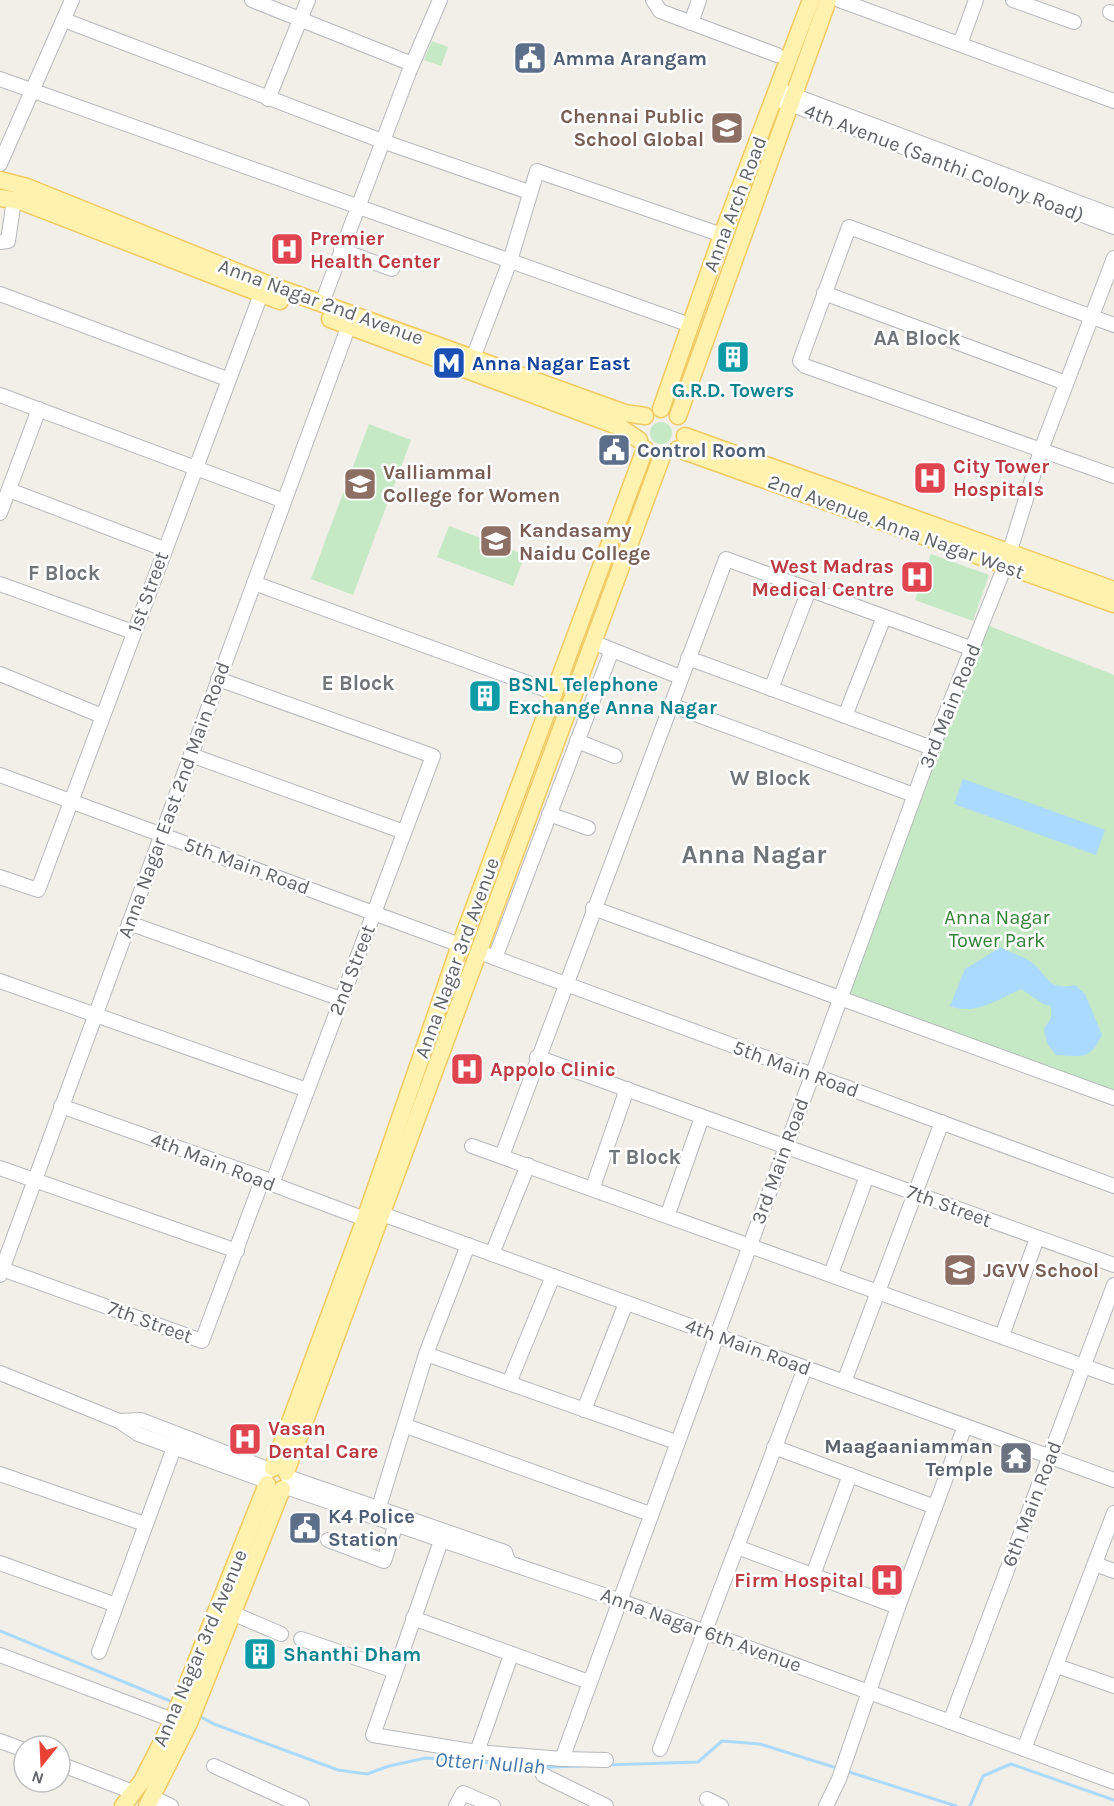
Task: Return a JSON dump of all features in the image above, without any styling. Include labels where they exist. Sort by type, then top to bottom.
[{"type":"main road","name":"Anna Arch Road","points":[[663,404],[722,235],[811,0]]},
{"type":"main road","points":[[680,411],[663,404],[645,416],[638,430],[642,445],[662,456],[681,443],[684,425],[680,411],[828,0]]},
{"type":"main road","name":"Anna Nagar 2nd Avenue","points":[[0,180],[27,187],[348,325],[620,427],[642,445]]},
{"type":"main road","name":"Anna Nagar 2nd Avenue","points":[[7,199],[263,288],[322,303],[625,413],[645,416]]},
{"type":"main road","name":"2nd Avenue, Anna Nagar West","points":[[681,443],[813,480],[1114,604]]},
{"type":"main road","name":"Anna Nagar 3rd Avenue","points":[[123,1806],[142,1781],[184,1711],[232,1613],[460,945],[555,693],[642,445]]},
{"type":"main road","name":"Anna Nagar 3rd Avenue","points":[[150,1802],[184,1711],[487,955],[662,456]]},
{"type":"main road","name":"2nd Avenue, Anna Nagar West","points":[[1007,560],[1114,590]]},
{"type":"street","points":[[0,164],[72,0]]},
{"type":"street","points":[[252,0],[412,64]]},
{"type":"street","points":[[268,99],[308,0]]},
{"type":"street","points":[[322,303],[382,141],[440,0]]},
{"type":"street","points":[[653,0],[660,10],[777,55]]},
{"type":"street","points":[[691,22],[699,0]]},
{"type":"street","points":[[839,0],[1114,101]]},
{"type":"street","points":[[960,44],[976,0]]},
{"type":"street","points":[[1013,0],[1074,22]]},
{"type":"street","points":[[64,20],[268,99],[529,192]]},
{"type":"street","points":[[4,84],[32,91],[690,325]]},
{"type":"street","name":"4th Avenue (Santhi Colony Road)","points":[[776,94],[1114,216]]},
{"type":"street","name":"4th Avenue (Santhi Colony Road)","points":[[793,100],[1114,227]]},
{"type":"street","points":[[473,358],[510,261],[537,171],[722,235]]},
{"type":"street","points":[[0,242],[8,241],[7,199]]},
{"type":"street","points":[[1114,325],[849,227],[801,352],[800,361],[805,366],[1114,476]]},
{"type":"street","points":[[341,250],[392,269]]},
{"type":"street","name":"3rd Main Road","points":[[562,1759],[618,1600],[914,795],[1007,560],[1041,450],[1114,258]]},
{"type":"street","name":"1st Street","points":[[0,877],[38,890],[227,379],[263,288]]},
{"type":"street","points":[[824,293],[1066,383]]},
{"type":"street","points":[[0,294],[227,379]]},
{"type":"street","name":"Anna Nagar East 2nd Main Road","points":[[2,1264],[348,325]]},
{"type":"street","points":[[0,395],[284,501]]},
{"type":"street","points":[[0,513],[39,409]]},
{"type":"street","points":[[9,490],[164,549]]},
{"type":"street","points":[[502,1156],[537,1057],[726,559],[973,649]]},
{"type":"street","points":[[254,583],[555,693]]},
{"type":"street","points":[[0,584],[134,632]]},
{"type":"street","points":[[771,689],[809,590]]},
{"type":"street","points":[[845,716],[884,617]]},
{"type":"street","points":[[595,644],[680,677]]},
{"type":"street","points":[[487,955],[549,814],[612,650]]},
{"type":"street","points":[[688,658],[932,748]]},
{"type":"street","points":[[0,674],[102,716]]},
{"type":"street","name":"2nd Street","points":[[219,679],[433,756],[307,1090],[268,1181]]},
{"type":"street","points":[[671,705],[914,795]]},
{"type":"street","points":[[577,741],[615,756]]},
{"type":"street","points":[[190,756],[404,832]]},
{"type":"street","name":"5th Main Road","points":[[0,775],[460,945]]},
{"type":"street","points":[[549,814],[588,828]]},
{"type":"street","points":[[593,908],[1114,1098]]},
{"type":"street","points":[[129,923],[341,999]]},
{"type":"street","name":"5th Main Road","points":[[487,955],[1114,1186]]},
{"type":"street","points":[[0,981],[307,1090]]},
{"type":"street","name":"7th Street","points":[[537,1057],[1114,1265]]},
{"type":"street","points":[[593,1187],[627,1089]]},
{"type":"street","name":"4th Main Road","points":[[61,1106],[268,1181],[365,1219]]},
{"type":"street","points":[[668,1214],[702,1117]]},
{"type":"street","points":[[844,1382],[880,1292],[914,1193],[942,1122]]},
{"type":"street","points":[[472,1146],[593,1187],[1114,1377]]},
{"type":"street","points":[[492,1254],[528,1165]]},
{"type":"street","points":[[0,1168],[237,1251]]},
{"type":"street","points":[[831,1274],[867,1176]]},
{"type":"street","name":"7th Street","points":[[2,1264],[202,1341],[237,1251],[268,1181]]},
{"type":"street","name":"4th Main Road","points":[[382,1214],[1114,1480]]},
{"type":"street","points":[[1002,1336],[1037,1238]]},
{"type":"street","points":[[379,1506],[406,1426],[426,1354],[468,1245]]},
{"type":"street","points":[[509,1383],[552,1276]]},
{"type":"street","name":"6th Main Road","points":[[950,1722],[1114,1285]]},
{"type":"street","points":[[584,1410],[626,1303]]},
{"type":"street","points":[[426,1354],[676,1443]]},
{"type":"street","points":[[660,1749],[805,1368]]},
{"type":"street","name":"Anna Nagar 6th Avenue","points":[[0,1373],[119,1421],[138,1434],[174,1448],[277,1479]]},
{"type":"street","name":"Anna Nagar 6th Avenue","points":[[119,1421],[141,1420],[277,1479],[441,1541],[508,1561],[618,1600],[1114,1782]]},
{"type":"street","points":[[406,1426],[650,1514]]},
{"type":"street","points":[[826,1806],[839,1779],[898,1607],[965,1426]]},
{"type":"street","points":[[774,1447],[935,1507]]},
{"type":"street","points":[[99,1652],[174,1448]]},
{"type":"street","points":[[0,1474],[145,1524]]},
{"type":"street","points":[[813,1575],[850,1475]]},
{"type":"street","points":[[277,1479],[379,1506],[505,1552],[508,1561]]},
{"type":"street","points":[[1024,1749],[1114,1514]]},
{"type":"street","points":[[328,1540],[384,1561],[396,1524]]},
{"type":"street","points":[[441,1541],[394,1671],[374,1735],[477,1752],[606,1760]]},
{"type":"street","points":[[737,1547],[898,1607]]},
{"type":"street","points":[[0,1563],[116,1605]]},
{"type":"street","points":[[1095,1564],[1114,1571]]},
{"type":"street","points":[[232,1613],[281,1634]]},
{"type":"street","points":[[413,1618],[589,1682]]},
{"type":"street","points":[[301,1638],[394,1671]]},
{"type":"street","points":[[0,1655],[184,1711]]},
{"type":"street","points":[[477,1752],[511,1655]]},
{"type":"street","points":[[1057,1666],[1114,1686]]},
{"type":"street","points":[[214,1766],[302,1806]]},
{"type":"street","points":[[72,1769],[133,1792]]},
{"type":"street","points":[[543,1775],[606,1806]]},
{"type":"street","points":[[456,1806],[463,1793],[493,1806]]},
{"type":"street","points":[[707,1799],[721,1806]]},
{"type":"street","points":[[150,1802],[171,1806]]},
{"type":"green space","points":[[432,41],[448,47],[441,66],[424,60]]},
{"type":"green space","points":[[657,422],[665,422],[672,429],[672,437],[665,444],[657,444],[650,437],[650,429]]},
{"type":"green space","points":[[369,424],[411,440],[353,595],[311,579]]},
{"type":"green space","points":[[449,526],[525,555],[513,586],[437,557]]},
{"type":"green space","points":[[931,554],[989,575],[973,621],[915,600]]},
{"type":"green space","name":"Anna Nagar Tower Park","points":[[987,625],[1114,675],[1114,1095],[845,998]]},
{"type":"water","points":[[963,779],[1105,830],[1096,855],[954,804]]},
{"type":"water","points":[[1001,947],[1028,960],[1052,983],[1058,986],[1075,985],[1085,994],[1102,1035],[1089,1053],[1079,1056],[1056,1055],[1047,1043],[1044,1029],[1051,1018],[1051,1006],[1045,1005],[1021,989],[977,1008],[959,1009],[950,1006],[965,969]]},
{"type":"waterway","name":"Otteri Nullah","points":[[0,1631],[175,1703]]},
{"type":"waterway","name":"Otteri Nullah","points":[[197,1715],[214,1724],[338,1770],[367,1774],[389,1766],[426,1758],[550,1767],[582,1766]]},
{"type":"waterway","name":"Otteri Nullah","points":[[606,1765],[698,1762],[722,1741],[760,1744],[840,1769]]},
{"type":"waterway","name":"Otteri Nullah","points":[[970,1806],[983,1776],[1011,1764],[1114,1800]]},
{"type":"waterway","name":"Otteri Nullah","points":[[846,1771],[956,1806]]},
{"type":"place","name":"Amma Arangam","points":[[530,58]]},
{"type":"place","name":"Chennai Public School Global","points":[[727,128]]},
{"type":"place","name":"Premier Health Center","points":[[287,249]]},
{"type":"place","name":"G.R.D. Towers","points":[[733,357]]},
{"type":"place","name":"Anna Nagar East","points":[[449,363]]},
{"type":"place","name":"Control Room","points":[[614,450]]},
{"type":"place","name":"City Tower Hospitals","points":[[930,478]]},
{"type":"place","name":"Valliammal College for Women","points":[[360,484]]},
{"type":"place","name":"Kandasamy Naidu College","points":[[496,541]]},
{"type":"place","name":"West Madras Medical Centre","points":[[917,577]]},
{"type":"place","name":"BSNL Telephone Exchange Anna Nagar","points":[[485,696]]},
{"type":"place","name":"Appolo Clinic","points":[[467,1069]]},
{"type":"place","name":"JGVV School","points":[[960,1270]]},
{"type":"place","name":"Vasan Dental Care","points":[[245,1439]]},
{"type":"place","name":"Maagaaniamman Temple","points":[[1016,1458]]},
{"type":"place","name":"K4 Police Station","points":[[305,1528]]},
{"type":"place","name":"Firm Hospital","points":[[887,1580]]},
{"type":"place","name":"Shanthi Dham","points":[[260,1654]]},
{"type":"district","name":"AA Block","points":[[917,338]]},
{"type":"district","name":"F Block","points":[[64,573]]},
{"type":"district","name":"E Block","points":[[358,683]]},
{"type":"district","name":"W Block","points":[[770,778]]},
{"type":"district","name":"Anna Nagar","points":[[754,854]]},
{"type":"district","name":"T Block","points":[[645,1157]]}]
